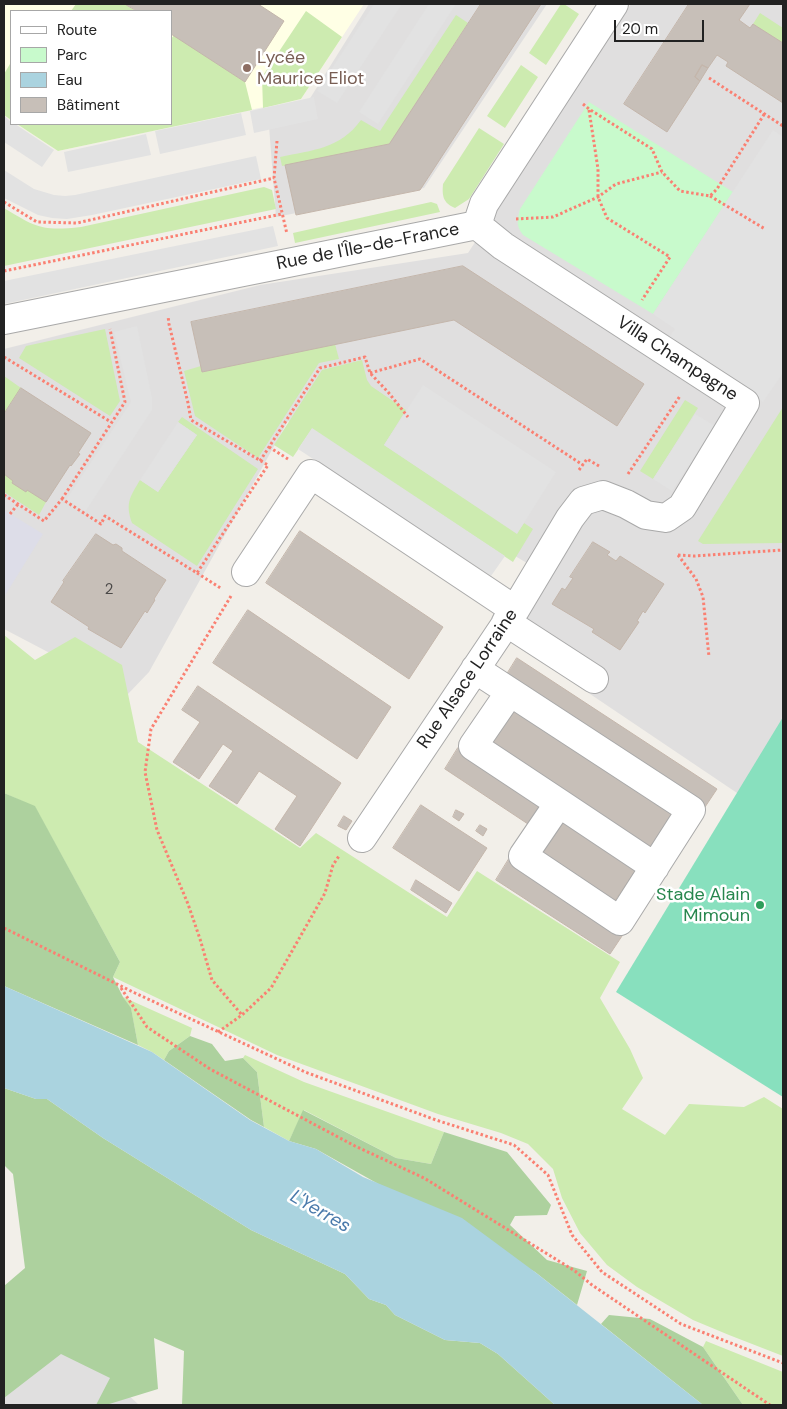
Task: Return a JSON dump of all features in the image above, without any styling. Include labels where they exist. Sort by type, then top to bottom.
[{"type":"street","name":"Rue de l'Île-de-France","points":[[4,320],[476,225],[484,204],[614,4]]},
{"type":"street","name":"Villa Champagne","points":[[476,225],[503,246],[744,403],[682,507],[666,518],[646,515],[626,504],[603,495],[583,501],[570,518]]},
{"type":"street","points":[[246,572],[310,474],[511,616],[594,679]]},
{"type":"street","name":"Rue Alsace Lorraine","points":[[362,838],[511,616],[570,518]]},
{"type":"street","points":[[475,669],[691,810],[620,921],[523,856],[559,803]]},
{"type":"street","points":[[510,692],[473,746],[655,867]]},
{"type":"path","points":[[709,78],[783,126]]},
{"type":"path","points":[[584,104],[652,149],[662,172],[680,191],[710,196],[765,230]]},
{"type":"path","points":[[589,109],[598,169],[598,197],[606,218],[670,257],[640,304]]},
{"type":"path","points":[[710,196],[717,189],[765,113]]},
{"type":"path","points":[[277,141],[274,178],[287,236]]},
{"type":"path","points":[[508,220],[553,217],[598,197],[616,184],[662,172]]},
{"type":"path","points":[[4,202],[37,222],[77,223],[274,178]]},
{"type":"path","points":[[4,271],[282,214]]},
{"type":"path","points":[[168,310],[169,324],[191,420],[268,465],[197,572]]},
{"type":"path","points":[[4,495],[44,521],[62,499],[125,402],[108,323]]},
{"type":"path","points":[[4,357],[112,422]]},
{"type":"path","points":[[260,461],[320,368],[365,357],[370,373],[408,416]]},
{"type":"path","points":[[370,373],[420,359],[583,465]]},
{"type":"path","points":[[624,481],[684,389]]},
{"type":"path","points":[[575,476],[587,459],[602,468]]},
{"type":"path","points":[[62,499],[101,524],[105,516],[197,572],[232,596],[152,729],[145,772],[157,830],[191,913],[212,980],[242,1015]]},
{"type":"path","points":[[10,514],[18,504]]},
{"type":"path","points":[[709,657],[703,597],[696,578],[678,555],[694,556],[783,550]]},
{"type":"path","points":[[218,1032],[242,1015],[271,988],[325,893],[333,865],[349,842],[362,838]]},
{"type":"path","points":[[4,928],[120,986],[305,1072],[436,1120],[514,1145],[548,1175],[572,1235],[602,1272],[681,1324],[783,1363]]},
{"type":"path","points":[[120,986],[147,1027],[210,1070],[355,1146],[424,1178],[575,1271],[592,1285],[770,1405]]},
{"type":"shaded area","name":"Lycée Maurice Eliot","points":[[4,4],[364,4],[301,99],[58,151],[19,125],[172,125],[172,10],[10,10],[10,119],[4,115]]},
{"type":"shaded area","points":[[369,4],[547,4],[424,188],[276,217],[268,113],[309,100]]},
{"type":"shaded area","points":[[374,4],[402,4],[337,103],[317,91]]},
{"type":"shaded area","points":[[429,4],[456,4],[378,124],[359,112]]},
{"type":"shaded area","points":[[631,4],[783,4],[783,726],[743,797],[501,634],[542,572],[288,421],[149,672],[128,694],[4,629],[4,349],[260,285],[468,253]]},
{"type":"shaded area","points":[[314,97],[318,119],[254,133],[250,111]]},
{"type":"shaded area","points":[[241,113],[246,135],[160,154],[155,131]]},
{"type":"shaded area","points":[[4,116],[10,121],[10,125],[16,125],[54,150],[42,167],[4,142]]},
{"type":"shaded area","points":[[773,130],[783,137],[783,373],[763,402],[669,337],[675,329],[653,314]]},
{"type":"shaded area","points":[[146,134],[151,155],[68,172],[64,152]]},
{"type":"shaded area","points":[[256,156],[261,179],[92,215],[67,219],[52,218],[38,215],[4,198],[4,170],[34,189],[65,196]]},
{"type":"shaded area","points":[[273,226],[278,246],[4,304],[4,281]]},
{"type":"shaded area","points":[[137,326],[152,398],[152,410],[85,512],[66,500],[131,402],[114,332]]},
{"type":"shaded area","points":[[423,385],[556,472],[517,534],[384,445]]},
{"type":"shaded area","points":[[695,414],[715,426],[672,491],[653,479]]},
{"type":"shaded area","points":[[178,422],[197,435],[158,492],[140,480]]},
{"type":"shaded area","points":[[312,428],[505,556],[491,576],[298,449]]},
{"type":"shaded area","points":[[4,510],[43,534],[4,597]]},
{"type":"shaded area","points":[[53,1324],[139,1405],[4,1405],[4,1377]]},
{"type":"green space","points":[[76,4],[125,4],[134,10],[72,10]]},
{"type":"green space","points":[[561,4],[579,14],[546,65],[529,53]]},
{"type":"green space","points":[[306,11],[342,37],[301,99],[263,108],[262,77]]},
{"type":"green space","points":[[760,13],[783,28],[783,43],[753,24]]},
{"type":"green space","points":[[456,15],[468,23],[389,144],[282,166],[280,157],[315,150],[335,143],[353,130],[361,120],[380,131]]},
{"type":"green space","points":[[174,35],[245,82],[252,110],[58,151],[19,125],[172,125],[172,38]]},
{"type":"green space","points":[[10,64],[10,119],[4,115],[4,74]]},
{"type":"green space","points":[[521,65],[538,77],[505,128],[487,116]]},
{"type":"green space","points":[[589,102],[733,192],[653,314],[523,235],[518,226],[520,209]]},
{"type":"green space","points":[[479,128],[504,144],[469,199],[455,208],[444,199],[443,184]]},
{"type":"green space","points":[[264,187],[272,190],[276,209],[4,266],[4,208],[33,224],[57,229],[81,227]]},
{"type":"green space","points":[[431,202],[437,204],[440,212],[295,243],[293,233]]},
{"type":"green space","points":[[105,329],[120,401],[110,416],[19,358],[26,346]]},
{"type":"green space","points":[[335,344],[339,359],[319,363],[258,458],[195,416],[184,371],[201,366],[202,372]]},
{"type":"green space","points":[[362,360],[367,380],[371,386],[406,410],[384,445],[517,533],[524,523],[533,529],[513,562],[312,429],[293,457],[274,445],[322,370]]},
{"type":"green space","points":[[4,376],[21,388],[4,414]]},
{"type":"green space","points":[[685,400],[698,408],[653,479],[640,471]]},
{"type":"green space","points":[[783,407],[783,543],[703,544],[698,541]]},
{"type":"green space","points":[[182,417],[258,469],[197,566],[132,523],[129,510],[131,496],[140,480],[158,492],[197,435],[178,422]]},
{"type":"green space","points":[[4,474],[46,502],[39,515],[4,492]]},
{"type":"green space","points":[[4,635],[35,660],[75,637],[122,665],[138,742],[300,848],[316,833],[447,917],[477,871],[620,962],[600,998],[630,1049],[643,1078],[622,1109],[665,1135],[689,1104],[744,1107],[764,1097],[783,1109],[783,1356],[693,1320],[637,1287],[607,1265],[580,1233],[562,1198],[553,1169],[528,1144],[501,1133],[438,1114],[277,1055],[113,977],[120,962],[35,807],[4,793]]},
{"type":"green space","points":[[783,717],[783,1097],[616,992]]},
{"type":"green space","points":[[4,793],[35,806],[120,962],[113,977],[131,1008],[138,1045],[4,986]]},
{"type":"green space","points":[[123,997],[192,1028],[190,1036],[169,1051],[164,1060],[138,1045],[131,1009]]},
{"type":"green space","points":[[190,1036],[212,1044],[225,1061],[243,1058],[257,1072],[264,1127],[164,1060],[169,1051]]},
{"type":"green space","points":[[245,1055],[304,1082],[444,1132],[431,1164],[396,1158],[304,1110],[289,1141],[264,1127],[257,1072],[243,1058]]},
{"type":"green space","points":[[4,1088],[36,1099],[47,1099],[103,1138],[251,1230],[345,1274],[369,1299],[386,1305],[395,1315],[445,1340],[480,1343],[498,1354],[555,1405],[182,1405],[184,1351],[154,1338],[158,1389],[106,1405],[96,1405],[110,1378],[61,1354],[4,1398],[4,1286],[25,1268],[13,1174],[4,1165]]},
{"type":"green space","points":[[303,1110],[396,1158],[431,1164],[444,1132],[507,1152],[551,1205],[547,1215],[515,1216],[510,1225],[547,1260],[587,1271],[577,1305],[535,1272],[316,1149],[289,1141]]},
{"type":"green space","points":[[609,1315],[650,1319],[703,1347],[743,1405],[703,1405],[601,1324]]},
{"type":"green space","points":[[706,1341],[783,1372],[783,1405],[743,1405],[703,1347]]},
{"type":"water","name":"L'Yerres","points":[[4,986],[152,1052],[250,1120],[289,1141],[316,1149],[363,1177],[462,1218],[535,1272],[703,1405],[555,1405],[498,1354],[480,1343],[445,1340],[395,1315],[386,1305],[369,1299],[345,1274],[251,1230],[103,1138],[47,1099],[36,1099],[4,1088]]},
{"type":"building","points":[[125,4],[258,4],[284,21],[245,82],[172,35],[172,10],[135,10]]},
{"type":"building","points":[[481,4],[541,4],[420,190],[296,215],[285,165],[389,144]]},
{"type":"building","points":[[689,4],[750,4],[739,20],[750,28],[753,24],[783,43],[783,103],[726,66],[728,62],[717,55],[708,68],[702,65],[695,77],[700,81],[667,132],[624,104]]},
{"type":"building","points":[[702,65],[708,68],[700,81],[695,77]]},
{"type":"building","points":[[463,266],[644,384],[617,426],[454,320],[202,372],[191,322]]},
{"type":"building","points":[[21,388],[91,433],[78,453],[80,454],[70,465],[46,502],[12,483],[13,481],[4,474],[4,414]]},
{"type":"building","points":[[300,531],[443,627],[409,679],[266,583]]},
{"type":"building","points":[[96,534],[113,545],[116,544],[122,548],[122,551],[166,580],[147,613],[145,611],[121,648],[88,629],[89,627],[51,602],[63,581]]},
{"type":"building","points":[[593,542],[610,552],[607,555],[616,561],[620,556],[664,584],[645,613],[643,611],[637,621],[639,622],[620,650],[592,632],[594,629],[552,604],[562,588],[565,590],[573,578],[570,577]]},
{"type":"building","points":[[248,610],[391,707],[357,759],[213,663]]},
{"type":"building","points":[[517,658],[717,789],[703,810],[504,679]]},
{"type":"building","points":[[198,686],[341,783],[300,846],[275,829],[297,796],[259,771],[237,804],[209,786],[233,751],[223,744],[199,779],[173,762],[200,722],[182,710]]},
{"type":"building","points":[[515,707],[674,810],[648,851],[488,747]]},
{"type":"building","points":[[458,748],[545,804],[531,826],[445,769]]},
{"type":"building","points":[[421,805],[487,848],[459,891],[393,848]]},
{"type":"building","points":[[456,810],[464,814],[459,821],[453,817]]},
{"type":"building","points":[[344,816],[352,821],[346,830],[338,826]]},
{"type":"building","points":[[563,817],[639,865],[612,905],[537,857]]},
{"type":"building","points":[[480,825],[487,829],[483,836],[476,831]]},
{"type":"building","points":[[509,859],[624,933],[610,954],[496,880]]},
{"type":"building","points":[[416,880],[452,903],[446,913],[411,890]]},
{"type":"place","name":"Lycée Maurice Eliot","points":[[247,68]]},
{"type":"place","name":"Stade Alain Mimoun","points":[[760,905]]}]
